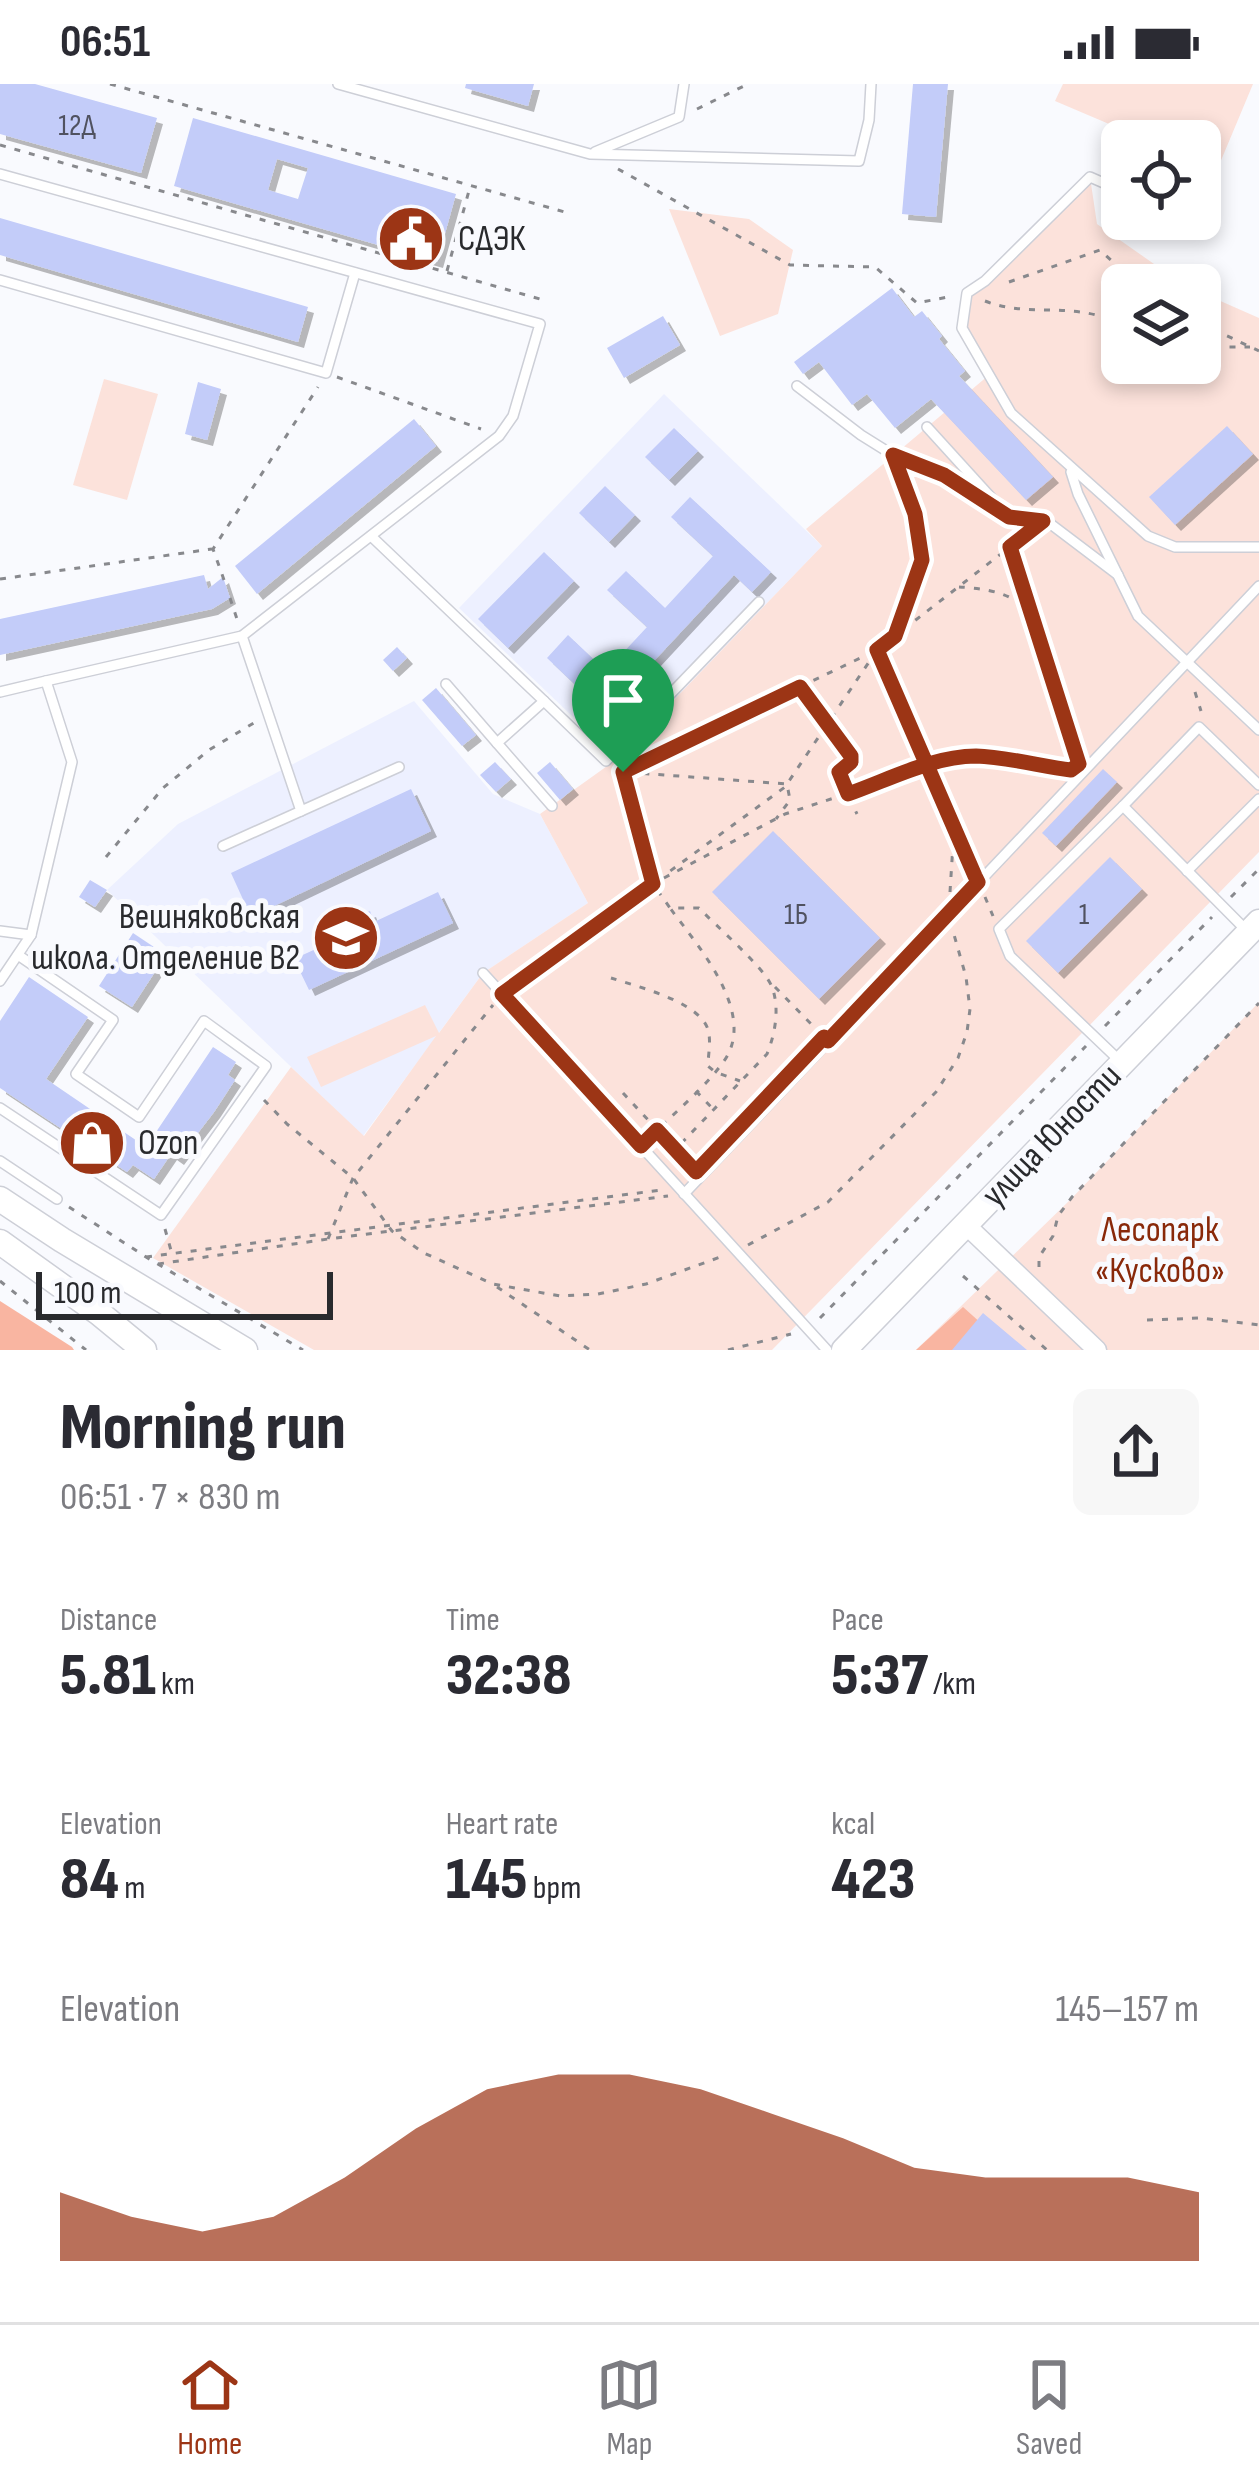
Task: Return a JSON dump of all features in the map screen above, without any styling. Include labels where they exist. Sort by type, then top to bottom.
[{"type":"main road","name":"улица Юности","points":[[844,1350],[1254,927]]},
{"type":"main road","points":[[0,1199],[245,1350]]},
{"type":"main road","points":[[0,1242],[144,1350]]},
{"type":"street","points":[[966,1225],[1097,1350]]},
{"type":"lane","points":[[338,84],[590,154],[860,161],[871,84]]},
{"type":"lane","points":[[590,154],[679,117],[684,84]]},
{"type":"lane","points":[[0,174],[540,324],[513,416],[499,436],[242,635],[0,692]]},
{"type":"lane","points":[[1101,182],[1090,177],[967,293],[962,328],[1012,413],[1148,536],[1175,547],[1259,547]]},
{"type":"lane","points":[[0,280],[326,373],[355,273]]},
{"type":"lane","points":[[797,386],[893,455],[944,475],[1009,517],[1043,521],[1118,575]]},
{"type":"lane","points":[[927,427],[1009,517]]},
{"type":"lane","points":[[1069,467],[1138,616],[1259,730]]},
{"type":"lane","points":[[371,536],[606,761],[759,602]]},
{"type":"lane","points":[[682,1191],[1259,586]]},
{"type":"lane","points":[[242,635],[302,811]]},
{"type":"lane","points":[[0,982],[32,935],[73,762],[46,681]]},
{"type":"lane","points":[[446,683],[551,806]]},
{"type":"lane","points":[[497,743],[544,701]]},
{"type":"lane","points":[[1122,1063],[1010,956],[999,929],[1199,727],[1259,785]]},
{"type":"lane","points":[[223,846],[399,767]]},
{"type":"lane","points":[[1187,871],[1259,800]]},
{"type":"lane","points":[[1123,806],[1222,906],[1254,927]]},
{"type":"lane","points":[[0,931],[32,935]]},
{"type":"lane","points":[[0,1108],[161,1215],[266,1066],[204,1021],[140,1117],[76,1074],[113,1020],[18,955]]},
{"type":"lane","points":[[483,973],[827,1350]]},
{"type":"lane","points":[[0,1161],[57,1199]]},
{"type":"path","points":[[110,84],[572,214]]},
{"type":"path","points":[[679,117],[748,84]]},
{"type":"path","points":[[0,145],[547,301]]},
{"type":"path","points":[[590,154],[790,265],[875,267],[917,303],[967,293],[996,305],[1083,310],[1101,317]]},
{"type":"path","points":[[447,272],[471,184]]},
{"type":"path","points":[[985,280],[1000,284],[1100,250],[1115,264]]},
{"type":"path","points":[[1221,333],[1259,351]]},
{"type":"path","points":[[1221,345],[1252,347]]},
{"type":"path","points":[[0,579],[213,549],[326,373],[499,436]]},
{"type":"path","points":[[893,455],[922,546],[918,576],[895,636]]},
{"type":"path","points":[[623,772],[877,650],[1043,521]]},
{"type":"path","points":[[653,884],[776,819],[952,759],[977,756],[1082,772],[1010,547]]},
{"type":"path","points":[[213,549],[224,580]]},
{"type":"path","points":[[959,587],[1007,598],[1020,604],[1033,621]]},
{"type":"path","points":[[230,598],[242,635]]},
{"type":"path","points":[[330,1236],[353,1178],[502,994],[787,784],[877,650]]},
{"type":"path","points":[[877,650],[999,929]]},
{"type":"path","points":[[1186,662],[1208,736]]},
{"type":"path","points":[[800,687],[851,756],[839,772],[857,814]]},
{"type":"path","points":[[106,857],[163,788],[209,750],[269,714]]},
{"type":"path","points":[[623,772],[787,784]]},
{"type":"path","points":[[623,772],[653,884],[720,976],[730,998],[733,1023],[730,1049],[715,1072],[641,1146]]},
{"type":"path","points":[[776,819],[790,800],[787,784]]},
{"type":"path","points":[[493,1284],[560,1296],[646,1284],[770,1235],[828,1202],[936,1092],[958,1058],[967,1033],[966,977],[948,914],[954,828]]},
{"type":"path","points":[[728,1350],[809,1330],[1259,868]]},
{"type":"path","points":[[670,908],[699,908],[828,1041]]},
{"type":"path","points":[[610,978],[668,998],[702,1018],[710,1036],[708,1066],[741,1082]]},
{"type":"path","points":[[659,1166],[766,1054],[773,1039],[776,1001],[771,982]]},
{"type":"path","points":[[1038,1293],[1039,1257],[1053,1236],[1058,1216],[1259,1003]]},
{"type":"path","points":[[252,1086],[287,1124],[353,1178],[390,1228],[424,1253],[493,1284],[590,1350]]},
{"type":"path","points":[[695,1091],[714,1110]]},
{"type":"path","points":[[622,1093],[700,1177]]},
{"type":"path","points":[[146,1258],[682,1191]]},
{"type":"path","points":[[57,1199],[146,1258],[303,1350]]},
{"type":"path","points":[[161,1215],[175,1262]]},
{"type":"path","points":[[158,1264],[330,1236]]},
{"type":"path","points":[[963,1276],[1047,1350]]},
{"type":"path","points":[[0,1281],[86,1350]]},
{"type":"path","points":[[1147,1320],[1201,1318],[1259,1325]]},
{"type":"shaded area","points":[[664,394],[822,546],[617,759],[459,608]]},
{"type":"shaded area","name":"Вешняковская школа. Отделение В2","points":[[414,701],[493,794],[540,814],[588,903],[483,973],[363,1136],[107,890],[178,824]]},
{"type":"shaded area","points":[[0,1301],[72,1347],[74,1350],[0,1350]]},
{"type":"shaded area","points":[[963,1307],[1011,1350],[916,1350]]},
{"type":"green space","points":[[1063,84],[1253,84],[1221,160],[1221,120],[1101,121],[1055,101]]},
{"type":"green space","points":[[1090,177],[1101,240],[1120,240],[1154,264],[1101,264],[1101,384],[1221,384],[1221,301],[1259,318],[1259,852],[772,1350],[314,1350],[153,1258],[291,1067],[364,1136],[436,1036],[321,1087],[307,1057],[425,1005],[439,1033],[483,973],[588,903],[540,814],[617,759],[822,546],[806,529],[989,375],[962,328],[967,293]]},
{"type":"green space","points":[[669,209],[749,219],[793,250],[778,314],[720,336]]},
{"type":"green space","points":[[104,379],[158,394],[127,500],[73,485]]},
{"type":"green space","name":"Лесопарк «Кусково»","points":[[1259,1002],[1259,1350],[916,1350],[1072,1198]]},
{"type":"building","points":[[0,84],[35,84],[157,118],[141,173],[0,134]]},
{"type":"building","points":[[466,84],[534,84],[528,106],[465,88]]},
{"type":"building","points":[[913,84],[948,84],[936,217],[902,214]]},
{"type":"building","points":[[193,118],[456,194],[437,262],[174,186]],"holes":[[[277,159],[308,168],[298,199],[268,190]]]},
{"type":"building","points":[[0,218],[308,307],[298,342],[0,255]]},
{"type":"building","points":[[892,288],[914,317],[922,311],[965,371],[959,376],[1053,477],[1026,500],[931,399],[895,428],[867,394],[852,405],[819,362],[803,374],[794,362]]},
{"type":"building","points":[[663,316],[680,345],[624,378],[607,348]]},
{"type":"building","points":[[198,382],[221,389],[207,440],[185,434]]},
{"type":"building","points":[[414,419],[436,446],[257,594],[235,566]]},
{"type":"building","points":[[1227,426],[1253,454],[1175,525],[1149,497]]},
{"type":"building","points":[[674,428],[698,451],[669,480],[645,457]]},
{"type":"building","points":[[605,486],[635,515],[609,542],[579,513]]},
{"type":"building","points":[[690,497],[771,572],[752,592],[734,575],[627,690],[645,707],[623,730],[547,658],[568,635],[606,671],[647,627],[607,590],[626,571],[665,608],[713,556],[671,517]]},
{"type":"building","points":[[544,552],[574,581],[508,648],[478,619]]},
{"type":"building","points":[[204,575],[208,589],[223,577],[230,598],[212,609],[0,655],[0,619]]},
{"type":"building","points":[[397,647],[407,658],[393,671],[383,660]]},
{"type":"building","points":[[436,688],[476,735],[462,746],[422,700]]},
{"type":"building","points":[[495,762],[511,779],[496,792],[480,775]]},
{"type":"building","points":[[550,762],[573,789],[560,800],[537,773]]},
{"type":"building","points":[[1103,769],[1117,782],[1056,846],[1042,833]]},
{"type":"building","points":[[411,789],[431,831],[251,917],[231,873]]},
{"type":"building","points":[[773,831],[880,938],[819,999],[712,892]]},
{"type":"building","points":[[1110,857],[1142,889],[1058,973],[1026,941]]},
{"type":"building","points":[[90,880],[107,890],[95,907],[79,897]]},
{"type":"building","points":[[438,892],[453,923],[309,990],[294,959],[357,930],[351,919],[370,911],[374,922]]},
{"type":"building","points":[[133,933],[166,955],[132,1007],[99,986]]},
{"type":"building","points":[[29,977],[88,1017],[46,1079],[146,1147],[213,1047],[236,1062],[228,1075],[235,1080],[214,1112],[178,1159],[171,1154],[154,1179],[133,1165],[127,1172],[0,1088],[0,1021]]},
{"type":"building","points":[[983,1313],[1027,1350],[952,1350]]},
{"type":"place","name":"СДЭК","points":[[411,239]]},
{"type":"place","name":"Вешняковская школа. Отделение В2","points":[[346,938]]},
{"type":"place","name":"Ozon","points":[[92,1143]]},
{"type":"route","points":[[623,772],[653,884],[502,994],[641,1146],[657,1130],[696,1172],[978,882],[927,766],[877,650],[895,636],[922,560],[915,514],[893,455],[944,475],[1009,517],[1043,521],[1010,547],[1079,764],[1071,770],[977,756],[927,766],[848,794],[839,772],[851,756],[800,687],[623,772]]}]
